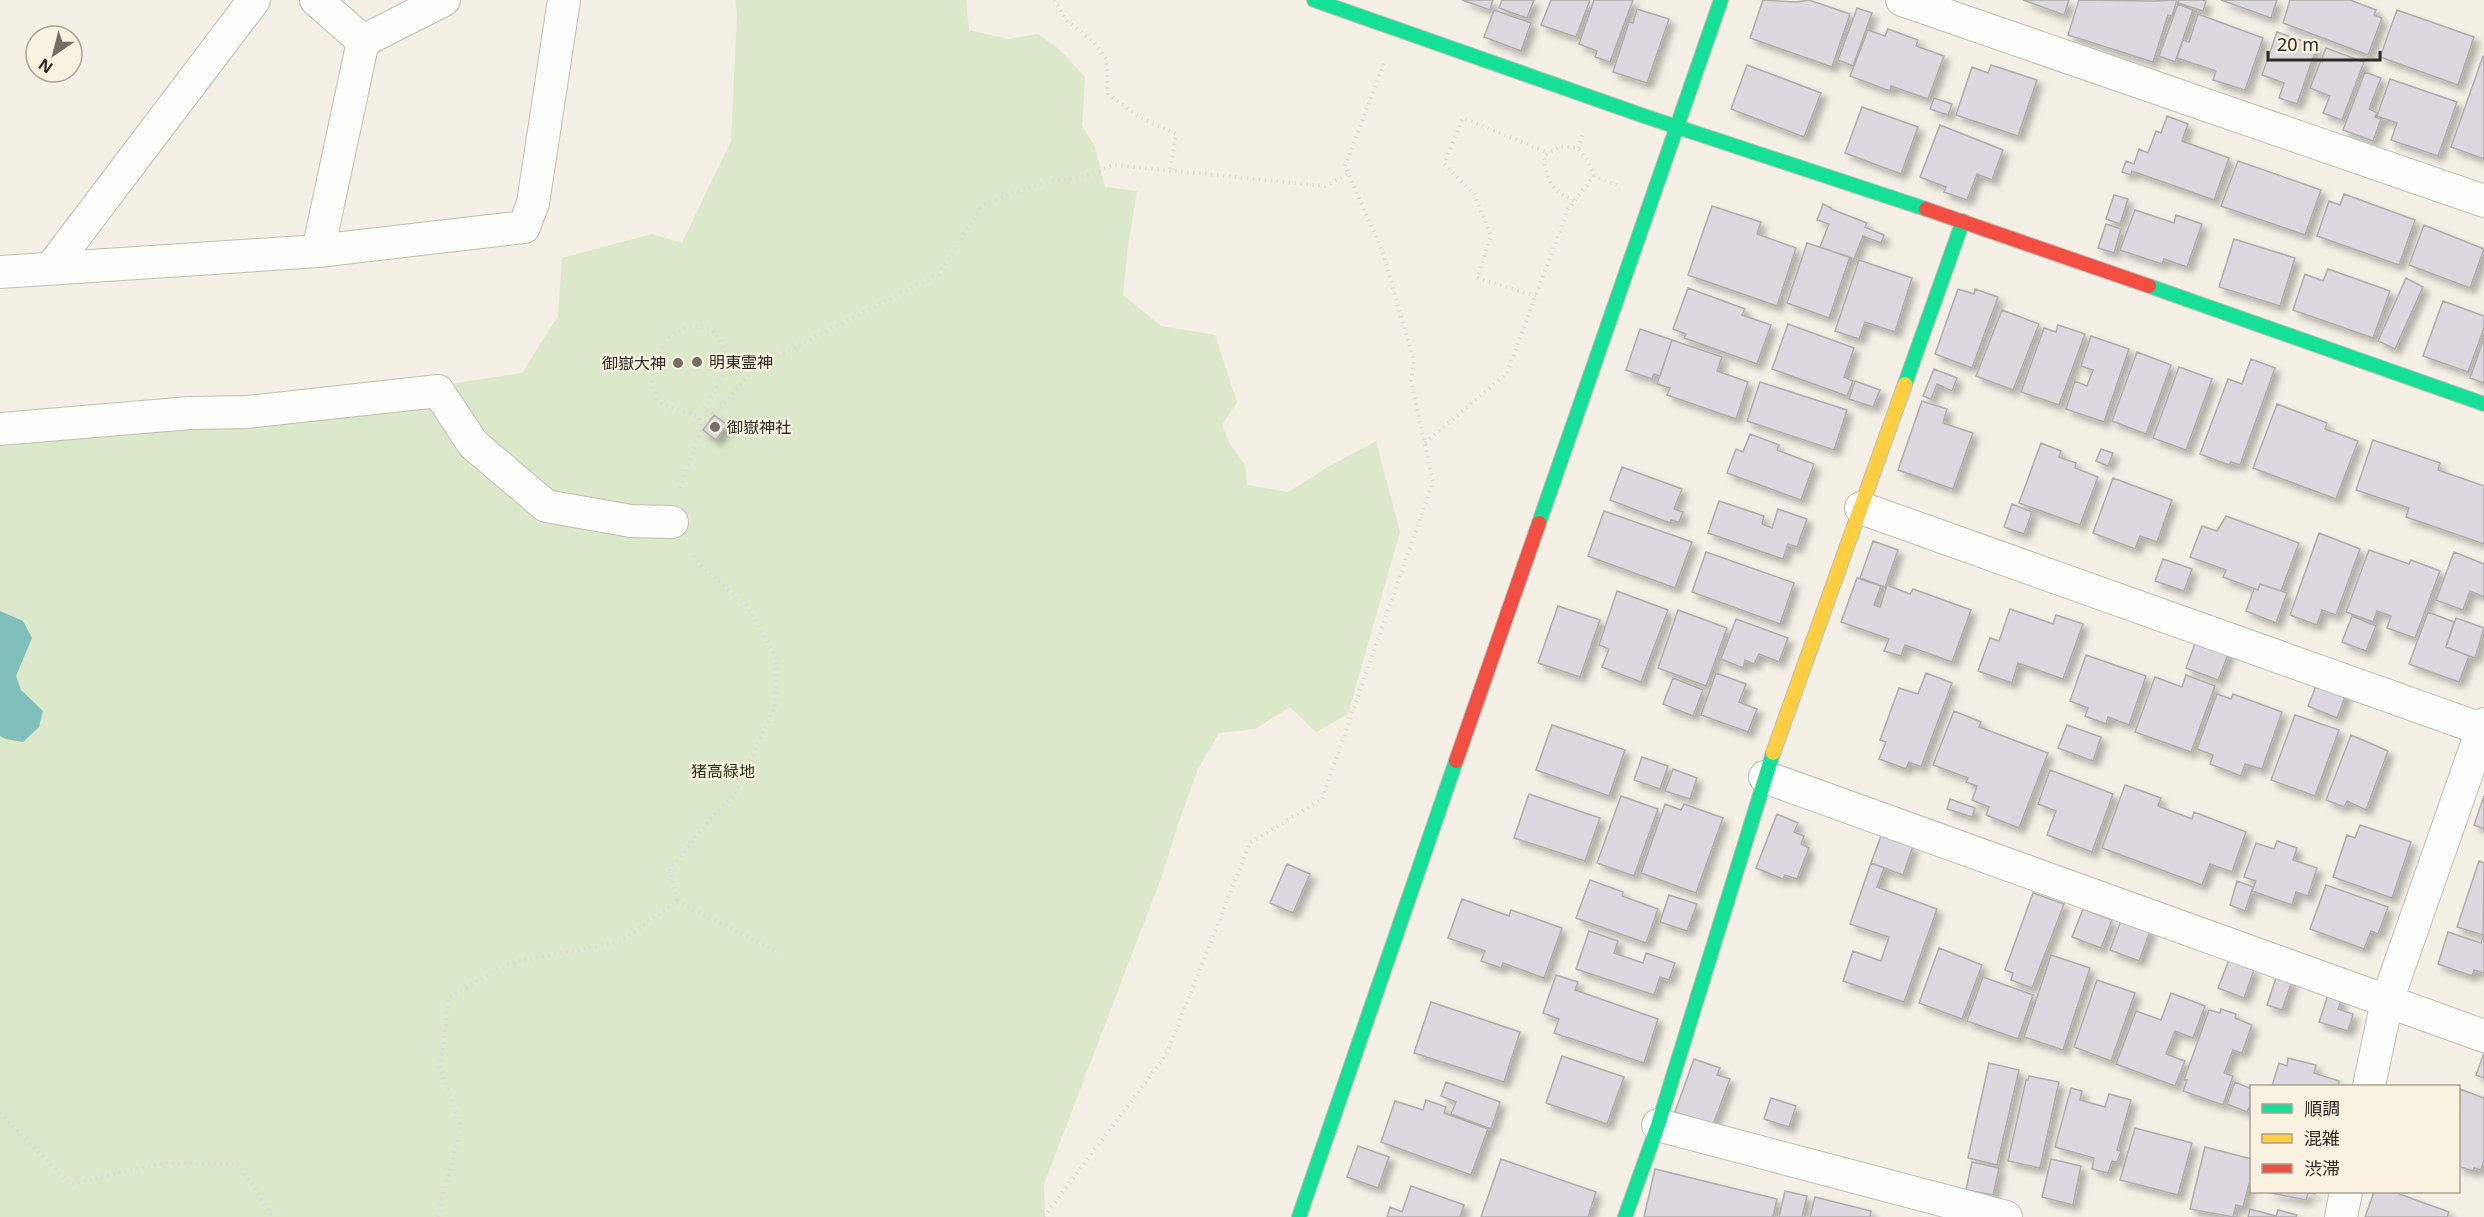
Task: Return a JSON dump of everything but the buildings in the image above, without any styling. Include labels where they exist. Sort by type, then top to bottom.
[{"type":"street","points":[[51,268],[254,0]]},
{"type":"street","points":[[316,0],[363,41]]},
{"type":"street","points":[[363,41],[444,0]]},
{"type":"street","points":[[0,272],[318,251],[524,227],[535,193],[564,0]]},
{"type":"street","points":[[1314,0],[1678,127],[1963,221],[2484,404]]},
{"type":"street","points":[[1299,1217],[1721,0]]},
{"type":"street","points":[[1902,0],[2484,201]]},
{"type":"street","points":[[318,251],[363,41]]},
{"type":"street","points":[[1625,1217],[1658,1125],[1765,777],[1963,221]]},
{"type":"street","points":[[0,429],[190,413],[247,412],[438,391],[473,444],[546,506],[631,521],[672,522]]},
{"type":"street","points":[[1861,508],[2483,728],[2387,1001],[2369,1085]]},
{"type":"street","points":[[1765,777],[2484,1036]]},
{"type":"street","points":[[1658,1125],[2006,1217]]},
{"type":"street","points":[[2341,1217],[2346,1193]]},
{"type":"path","points":[[1054,0],[1067,21],[1094,42],[1106,59],[1108,94],[1139,117],[1176,134],[1170,171]]},
{"type":"path","points":[[1044,1217],[1166,1055],[1250,843],[1322,799],[1433,482],[1411,381],[1414,362],[1384,256],[1345,166],[1397,29]]},
{"type":"path","points":[[1536,296],[1477,278],[1491,236],[1474,194],[1444,164],[1463,118],[1549,153]]},
{"type":"path","points":[[1575,201],[1556,191],[1546,177],[1544,156],[1561,146],[1578,148],[1588,161],[1594,176],[1625,189]]},
{"type":"path","points":[[677,901],[670,870],[716,812],[734,796],[775,706],[777,660],[749,608],[699,564],[672,522],[685,471],[701,430],[699,417],[661,403],[655,395],[652,385],[654,365],[667,340],[677,331],[695,325],[715,332],[723,346],[726,359],[719,386],[703,409],[714,414],[759,366],[939,274],[982,206],[1010,194],[1051,181],[1084,177],[1114,165],[1325,186],[1348,174]]},
{"type":"path","points":[[1425,443],[1508,373],[1568,209],[1594,176]]},
{"type":"path","points":[[677,901],[779,953]]},
{"type":"path","points":[[438,1217],[461,1127],[440,1067],[449,997],[508,963],[620,942],[677,901]]},
{"type":"path","points":[[0,1113],[70,1184],[165,1163],[239,1164],[273,1217]]},
{"type":"green space","name":"猪高緑地","points":[[735,0],[966,0],[969,30],[1008,39],[1038,34],[1060,50],[1085,77],[1082,126],[1095,147],[1105,187],[1137,191],[1123,295],[1161,326],[1215,335],[1237,402],[1222,425],[1229,443],[1245,465],[1247,485],[1288,492],[1376,441],[1400,532],[1348,714],[1316,732],[1290,707],[1255,729],[1219,733],[1198,769],[1163,873],[1044,1184],[1045,1217],[0,1217],[0,436],[282,410],[522,373],[558,316],[562,258],[652,234],[682,243],[731,141],[737,13]]},
{"type":"water","points":[[0,611],[23,621],[32,638],[16,676],[21,690],[43,711],[39,727],[23,742],[0,736]]},
{"type":"traffic: fast","points":[[1314,0],[1644,116],[1926,209]]},
{"type":"traffic: fast","points":[[1539,523],[1721,0]]},
{"type":"traffic: fast","points":[[1905,384],[1963,221]]},
{"type":"traffic: fast","points":[[2149,286],[2484,404]]},
{"type":"traffic: fast","points":[[1625,1217],[1658,1125],[1773,753]]},
{"type":"traffic: fast","points":[[1299,1217],[1456,761]]},
{"type":"traffic: slow","points":[[1773,753],[1905,384]]},
{"type":"traffic: jam","points":[[1926,209],[2149,286]]},
{"type":"traffic: jam","points":[[1456,761],[1539,523]]},
{"type":"place","name":"明東霊神","points":[[697,362]]},
{"type":"place","name":"御嶽大神","points":[[678,363]]},
{"type":"place","name":"御嶽神社","points":[[715,427]]}]
